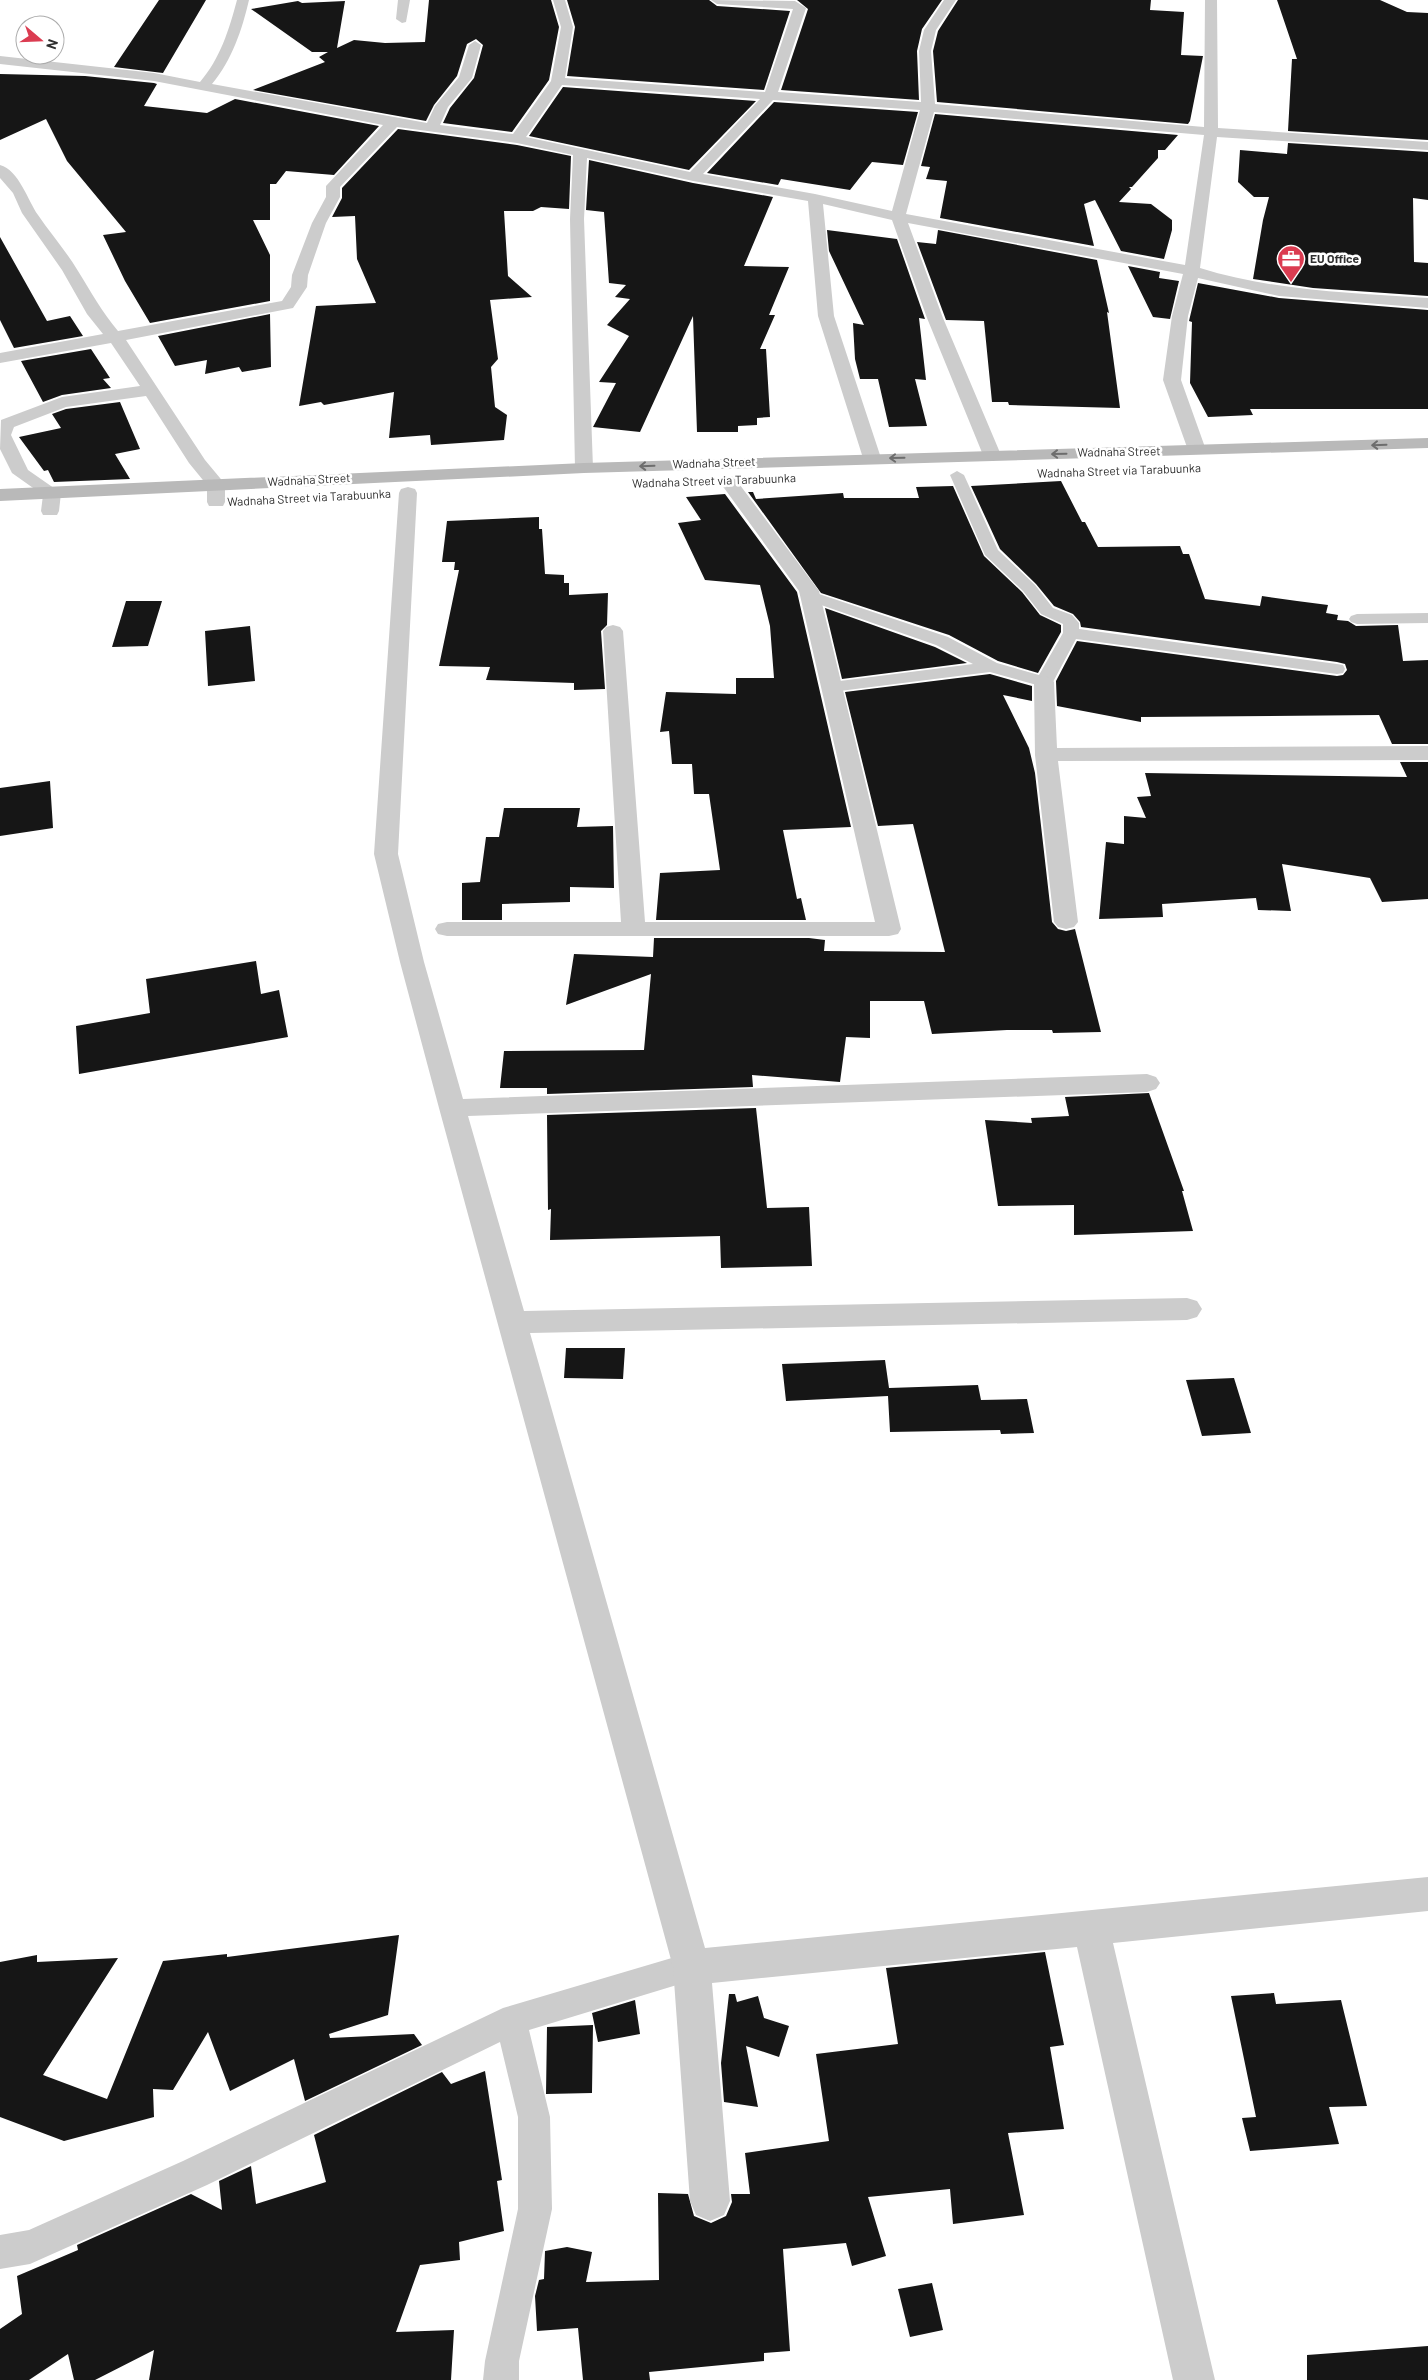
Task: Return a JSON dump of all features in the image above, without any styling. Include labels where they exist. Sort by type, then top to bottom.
[{"type":"main road","name":"Wadnaha Street","points":[[0,496],[45,505],[216,493],[583,477],[872,458],[1428,443]]},
{"type":"main road","points":[[937,476],[976,475]]},
{"type":"main road","name":"Wadnaha Street via Tarabuunka","points":[[583,477],[728,480],[878,477]]},
{"type":"main road","name":"Wadnaha Street via Tarabuunka","points":[[148,506],[216,493],[408,493],[564,487]]},
{"type":"main road","points":[[45,505],[70,510]]},
{"type":"street","points":[[203,86],[212,77],[237,27],[244,0]]},
{"type":"street","points":[[402,19],[404,0]]},
{"type":"street","points":[[517,140],[558,81],[567,28],[559,0]]},
{"type":"street","points":[[693,177],[770,96],[800,8],[795,5],[717,0]]},
{"type":"street","points":[[950,0],[930,30],[926,51],[928,107],[898,217],[934,318],[992,455]]},
{"type":"street","points":[[1197,450],[1172,380],[1180,316],[1192,271],[1211,132],[1210,0]]},
{"type":"street","points":[[432,128],[442,106],[465,78],[475,45]]},
{"type":"street","points":[[0,60],[118,72],[203,86],[394,123],[517,140],[693,177],[814,198],[898,217],[1192,271],[1222,282],[1268,291],[1428,303]]},
{"type":"street","points":[[558,81],[928,107],[1211,132],[1428,146]]},
{"type":"street","points":[[0,358],[287,305],[299,287],[300,275],[319,223],[332,197],[333,186],[345,175],[351,164],[394,123]]},
{"type":"street","points":[[580,152],[577,219],[583,477]]},
{"type":"street","points":[[0,168],[20,192],[29,213],[70,270],[84,296],[124,348],[216,493]]},
{"type":"street","points":[[814,198],[826,316],[872,458]]},
{"type":"street","points":[[45,505],[21,473],[2,435],[4,422],[62,402],[151,390]]},
{"type":"street","points":[[447,929],[889,930],[809,590],[728,480]]},
{"type":"street","points":[[408,493],[386,854],[412,962],[452,1108],[692,1968],[710,2201]]},
{"type":"street","points":[[613,631],[634,929]]},
{"type":"street","points":[[1044,682],[1046,755],[1066,922]]},
{"type":"street","points":[[1046,755],[1428,753]]},
{"type":"street","points":[[452,1108],[1147,1083]]},
{"type":"street","points":[[512,1322],[1187,1309]]},
{"type":"street","points":[[692,1968],[1428,1894]]},
{"type":"street","points":[[1091,1928],[1194,2380]]},
{"type":"lane","points":[[810,596],[942,641],[990,667],[1044,682],[1071,633],[1071,623],[1066,618],[1046,610],[1029,588],[992,552],[957,475]]},
{"type":"lane","points":[[1357,618],[1428,618]]},
{"type":"lane","points":[[1071,633],[1337,669]]},
{"type":"lane","points":[[832,687],[990,667]]},
{"type":"lane","points":[[0,2252],[30,2247],[195,2173],[514,2019],[692,1968]]},
{"type":"lane","points":[[501,2380],[502,2361],[535,2208],[534,2118],[512,2032],[514,2019]]},
{"type":"building","points":[[159,0],[206,0],[163,73],[114,67]]},
{"type":"building","points":[[429,0],[551,0],[559,27],[549,80],[512,132],[443,123],[450,108],[474,78],[483,45],[476,39],[467,44],[457,76],[434,105],[426,121],[253,90],[325,62],[319,57],[328,52],[312,52],[251,9],[298,1],[302,3],[345,1],[337,48],[354,40],[385,43],[425,42]]},
{"type":"building","points":[[567,0],[709,0],[717,6],[790,11],[764,90],[567,76],[575,27]]},
{"type":"building","points":[[797,0],[942,0],[922,29],[917,51],[919,100],[781,90],[808,9]]},
{"type":"building","points":[[958,0],[1151,0],[1150,10],[1184,12],[1181,55],[1203,56],[1190,121],[1188,124],[937,102],[933,51],[938,31]]},
{"type":"building","points":[[1277,0],[1380,0],[1407,12],[1428,13],[1428,140],[1288,131],[1292,59],[1297,59]]},
{"type":"building","points":[[0,74],[85,76],[157,84],[144,106],[207,113],[235,99],[379,126],[334,175],[286,171],[276,184],[270,184],[270,220],[253,220],[270,255],[270,301],[150,323],[125,281],[103,235],[126,232],[67,161],[46,119],[0,140]]},
{"type":"building","points":[[563,87],[756,101],[689,170],[529,136]]},
{"type":"building","points":[[774,102],[918,112],[903,165],[872,162],[850,190],[781,179],[778,185],[707,173]]},
{"type":"building","points":[[935,114],[1178,135],[1165,150],[1158,150],[1158,158],[1132,187],[1129,187],[1131,189],[1119,202],[1151,204],[1172,220],[1172,230],[1164,259],[1121,251],[1095,200],[1084,204],[1094,246],[940,218],[947,181],[926,179],[930,167],[921,166]]},
{"type":"building","points":[[398,129],[517,145],[571,156],[569,209],[541,207],[533,211],[504,211],[508,276],[532,297],[490,300],[498,359],[491,367],[495,407],[507,415],[504,440],[431,445],[430,435],[389,438],[394,392],[324,405],[321,402],[299,406],[316,306],[376,303],[357,259],[355,216],[332,217],[342,198],[342,188]]},
{"type":"building","points":[[1288,143],[1428,152],[1428,200],[1413,198],[1414,262],[1428,263],[1428,296],[1313,288],[1253,279],[1269,197],[1254,197],[1238,182],[1240,150],[1287,154]]},
{"type":"building","points":[[589,160],[693,183],[773,197],[744,266],[789,267],[769,315],[775,315],[760,349],[766,349],[770,417],[757,418],[757,425],[738,426],[738,432],[697,432],[693,316],[640,432],[593,427],[616,383],[599,382],[629,336],[607,325],[630,299],[615,297],[626,285],[609,283],[604,212],[586,210]]},
{"type":"building","points":[[827,230],[897,239],[925,319],[919,318],[926,380],[915,379],[927,426],[889,427],[878,379],[860,379],[855,359],[853,323],[864,325],[829,251]]},
{"type":"building","points":[[938,230],[1097,260],[1109,313],[1107,312],[1120,408],[1009,405],[1008,402],[992,402],[984,321],[946,320],[917,242],[936,244]]},
{"type":"building","points":[[0,237],[47,321],[70,316],[83,336],[14,348],[0,320]]},
{"type":"building","points":[[1128,266],[1160,272],[1159,278],[1179,281],[1170,319],[1153,317]]},
{"type":"building","points":[[1198,283],[1279,298],[1428,310],[1428,409],[1250,409],[1253,415],[1208,417],[1190,383],[1192,322],[1189,321]]},
{"type":"building","points":[[270,314],[271,367],[242,372],[239,367],[205,374],[207,360],[175,366],[158,336]]},
{"type":"building","points":[[91,349],[110,378],[103,379],[111,388],[62,395],[43,402],[21,361]]},
{"type":"building","points":[[120,402],[140,449],[115,454],[130,479],[54,482],[48,470],[44,471],[19,437],[61,428],[52,414],[66,409]]},
{"type":"building","points":[[1061,481],[1082,522],[1085,522],[1098,547],[1180,546],[1183,554],[1189,554],[1205,599],[1260,606],[1262,596],[1328,605],[1326,613],[1338,615],[1337,620],[1348,621],[1356,626],[1398,625],[1403,661],[1428,660],[1428,744],[1392,744],[1379,715],[1141,717],[1141,722],[1057,706],[1056,681],[1077,641],[1337,676],[1343,675],[1347,670],[1345,664],[1337,662],[1081,627],[1080,622],[1073,614],[1054,606],[1036,584],[1000,549],[971,486]]},
{"type":"building","points":[[953,486],[984,556],[1022,592],[1040,615],[1061,625],[1061,632],[1038,673],[998,661],[949,635],[821,593],[748,492],[753,492],[756,499],[843,493],[844,498],[919,498],[916,487]]},
{"type":"building","points":[[725,494],[797,592],[851,827],[783,830],[797,899],[801,898],[806,920],[656,920],[660,873],[720,870],[709,794],[694,794],[692,764],[672,764],[669,731],[660,732],[666,692],[736,694],[736,678],[774,678],[770,626],[760,585],[705,580],[678,523],[701,520],[686,497]]},
{"type":"building","points":[[539,517],[539,529],[542,529],[545,574],[564,575],[564,583],[569,583],[569,595],[608,593],[607,625],[601,631],[605,689],[574,690],[574,683],[486,680],[490,667],[439,666],[459,570],[454,570],[455,562],[442,562],[447,521]]},
{"type":"building","points":[[126,601],[162,601],[148,646],[112,647]]},
{"type":"building","points":[[825,608],[935,647],[967,663],[842,679]]},
{"type":"building","points":[[250,626],[255,681],[208,686],[205,631]]},
{"type":"building","points":[[990,674],[1032,686],[1032,701],[1003,695],[1029,748],[1035,773],[1052,922],[1058,929],[1066,931],[1075,929],[1101,1032],[1053,1033],[1052,1030],[1007,1030],[932,1034],[924,1001],[870,1001],[870,1038],[846,1037],[840,1082],[752,1075],[753,1087],[547,1094],[547,1088],[500,1088],[504,1051],[644,1050],[651,974],[566,1005],[574,954],[653,957],[654,938],[809,938],[825,940],[824,951],[945,952],[913,824],[878,826],[845,692]]},
{"type":"building","points":[[1400,762],[1428,762],[1428,899],[1382,902],[1370,878],[1282,864],[1291,911],[1258,910],[1256,898],[1162,904],[1163,917],[1099,919],[1106,842],[1124,844],[1124,816],[1146,818],[1137,797],[1151,796],[1145,773],[1407,777]]},
{"type":"building","points":[[50,781],[53,828],[0,836],[0,788]]},
{"type":"building","points":[[504,808],[580,808],[577,827],[613,826],[614,888],[570,887],[570,902],[502,904],[502,920],[462,920],[462,883],[480,882],[486,837],[499,837]]},
{"type":"building","points":[[256,961],[261,994],[279,990],[288,1037],[79,1074],[76,1026],[150,1013],[146,979]]},
{"type":"building","points":[[1149,1093],[1184,1191],[1182,1191],[1193,1231],[1074,1235],[1074,1205],[998,1206],[985,1120],[1032,1123],[1031,1118],[1069,1116],[1065,1097]]},
{"type":"building","points":[[756,1108],[767,1208],[809,1207],[812,1266],[721,1268],[720,1236],[550,1240],[551,1209],[548,1210],[547,1115]]},
{"type":"building","points":[[566,1348],[625,1348],[623,1379],[564,1378]]},
{"type":"building","points":[[885,1360],[889,1388],[978,1385],[981,1400],[1027,1399],[1034,1433],[1001,1434],[1000,1430],[890,1432],[888,1396],[786,1401],[782,1364]]},
{"type":"building","points":[[1234,1378],[1251,1433],[1202,1436],[1186,1380]]},
{"type":"building","points":[[399,1935],[388,2015],[329,2034],[330,2038],[414,2034],[422,2045],[305,2101],[294,2059],[230,2091],[208,2032],[173,2090],[153,2089],[154,2117],[64,2141],[0,2117],[0,1962],[37,1955],[37,1962],[118,1958],[43,2075],[107,2099],[163,1961],[227,1954],[227,1957]]},
{"type":"building","points":[[1045,1952],[1064,2045],[1050,2047],[1064,2129],[1008,2133],[1024,2215],[953,2224],[950,2189],[868,2197],[886,2256],[852,2266],[846,2243],[783,2249],[790,2351],[764,2353],[764,2361],[649,2372],[650,2380],[583,2380],[578,2328],[537,2331],[535,2296],[539,2280],[544,2279],[545,2251],[567,2247],[592,2252],[586,2282],[659,2280],[658,2193],[688,2194],[694,2216],[711,2223],[726,2216],[732,2202],[731,2194],[750,2194],[745,2153],[829,2141],[816,2054],[898,2044],[886,1968]]},
{"type":"building","points":[[1274,1993],[1276,2004],[1341,2000],[1367,2106],[1329,2107],[1339,2144],[1250,2151],[1242,2118],[1256,2117],[1231,1996]]},
{"type":"building","points":[[729,1994],[735,1994],[737,2002],[758,1996],[764,2018],[789,2026],[779,2057],[746,2046],[758,2107],[724,2102],[721,2063]]},
{"type":"building","points":[[635,2000],[640,2034],[598,2042],[592,2013]]},
{"type":"building","points":[[593,2025],[592,2093],[546,2094],[547,2027]]},
{"type":"building","points":[[485,2071],[502,2180],[497,2181],[504,2231],[459,2242],[460,2260],[420,2265],[396,2332],[454,2330],[451,2380],[149,2380],[154,2350],[95,2380],[74,2380],[68,2354],[29,2380],[0,2380],[0,2329],[22,2314],[17,2276],[78,2250],[77,2245],[191,2194],[222,2210],[219,2181],[251,2166],[256,2204],[326,2182],[314,2135],[442,2072],[451,2084]]},
{"type":"building","points":[[932,2283],[943,2330],[910,2337],[898,2289]]},
{"type":"building","points":[[1428,2346],[1428,2380],[1307,2380],[1307,2355]]},
{"type":"place","name":"EU Office","points":[[1291,283]]}]
